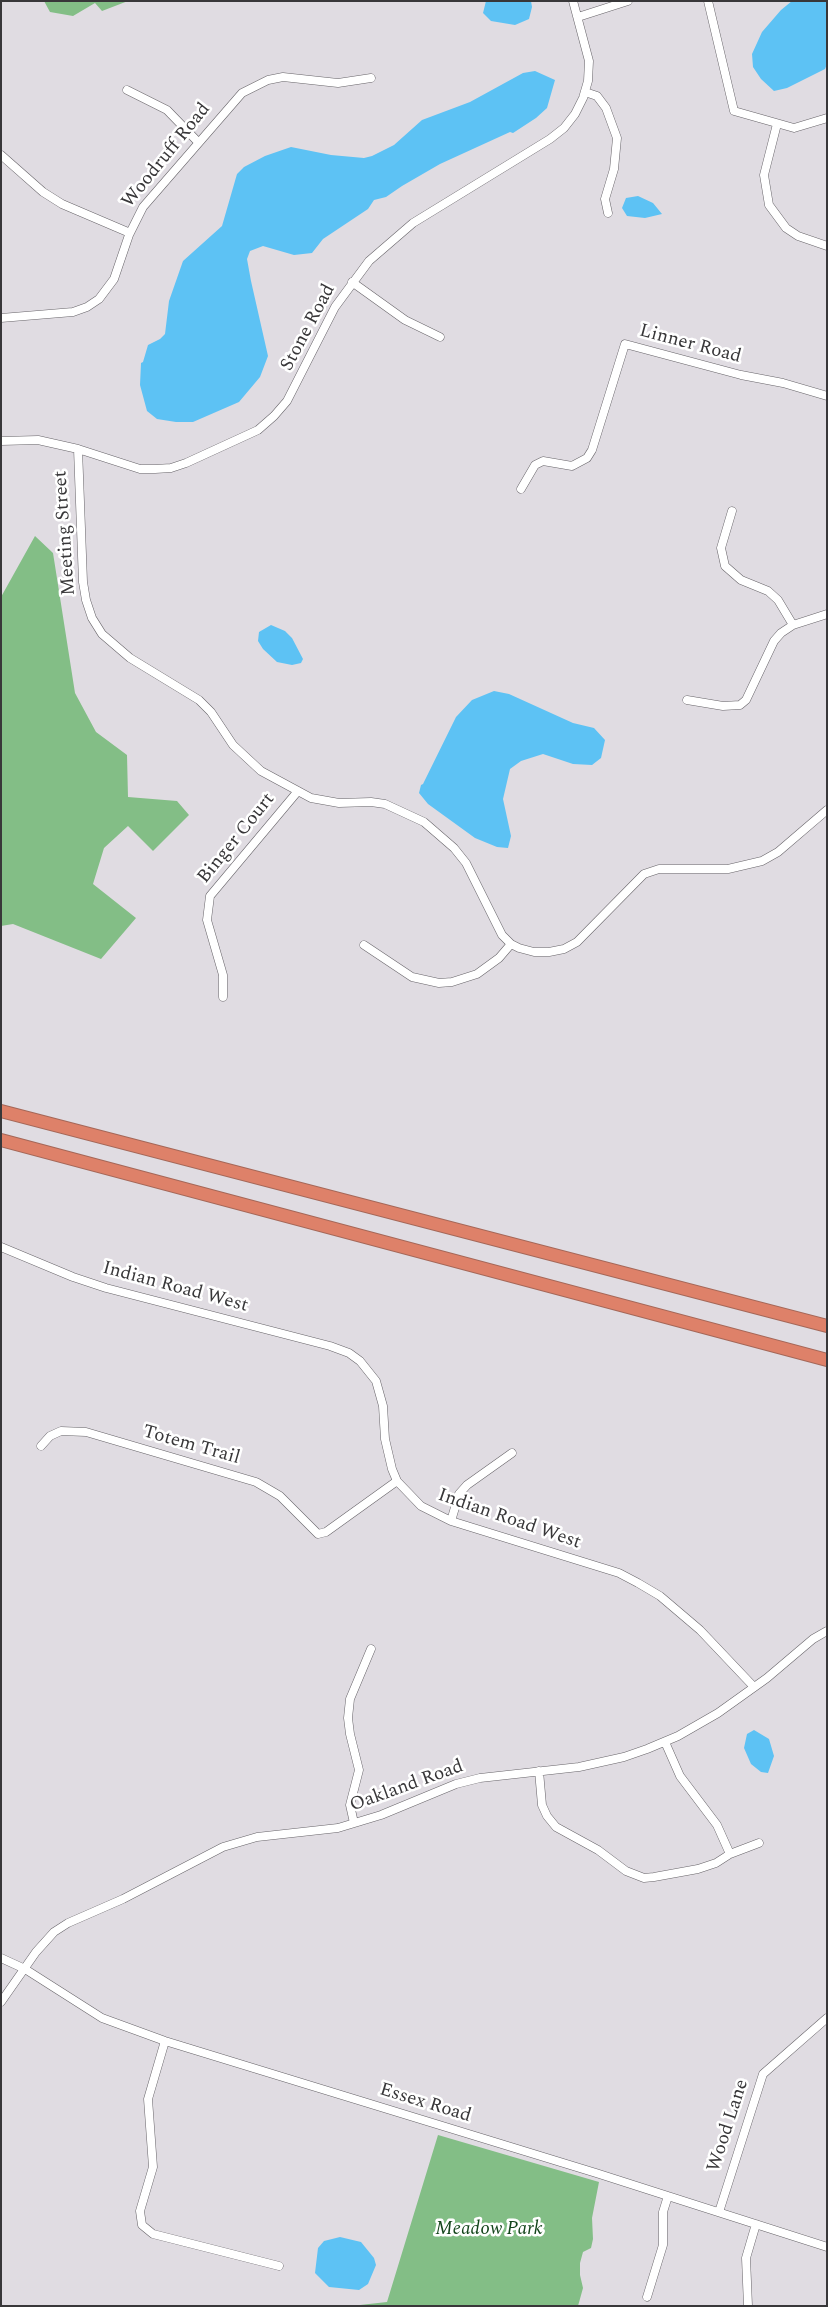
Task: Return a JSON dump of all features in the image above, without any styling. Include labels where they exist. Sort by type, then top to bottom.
[{"type":"highway","points":[[1,1111],[827,1326]]},
{"type":"highway","points":[[1,1140],[827,1360]]},
{"type":"street","name":"Stone Road","points":[[1,440],[38,440],[78,449],[140,468],[171,468],[258,430],[287,401],[335,307],[352,282],[369,262],[413,223],[557,134],[575,114],[585,92],[590,71],[589,60],[573,1]]},
{"type":"street","points":[[578,17],[628,1]]},
{"type":"street","points":[[708,1],[734,111],[794,128],[827,118]]},
{"type":"street","name":"Woodruff Road","points":[[1,318],[66,313],[86,307],[98,299],[109,288],[118,269],[130,233],[143,207],[242,93],[261,82],[284,78],[338,83],[371,78]]},
{"type":"street","points":[[127,90],[168,110],[198,142]]},
{"type":"street","points":[[585,92],[597,96],[606,108],[617,138],[614,169],[605,199],[608,213]]},
{"type":"street","points":[[777,124],[764,175],[769,204],[786,228],[798,236],[827,246]]},
{"type":"street","points":[[1,155],[43,192],[62,204],[130,233]]},
{"type":"street","points":[[352,282],[405,320],[440,337]]},
{"type":"street","name":"Linner Road","points":[[521,489],[535,465],[543,462],[572,466],[588,458],[626,344],[740,376],[783,383],[827,396]]},
{"type":"street","name":"Meeting Street","points":[[78,449],[83,582],[92,618],[102,634],[130,658],[199,700],[211,712],[246,759],[261,771],[298,791],[325,801],[386,804],[424,822],[447,841],[466,863],[502,935],[511,944]]},
{"type":"street","points":[[732,511],[721,548],[725,566],[731,574],[768,592],[778,600],[793,625]]},
{"type":"street","points":[[687,700],[723,706],[740,705],[746,700],[774,641],[781,633],[793,625],[827,614]]},
{"type":"street","name":"Binger Court","points":[[223,997],[223,975],[207,920],[210,896],[298,791]]},
{"type":"street","points":[[364,945],[412,977],[439,983],[452,982],[477,974],[499,958],[511,944],[534,952],[549,952],[564,949],[577,942],[644,874],[659,869],[728,869],[762,861],[778,852],[827,810]]},
{"type":"street","name":"Indian Road West","points":[[1,1248],[73,1278],[106,1288],[330,1346],[349,1353],[368,1370],[380,1393],[387,1453],[397,1481],[421,1506],[451,1520],[619,1573],[638,1583],[660,1596],[700,1630],[754,1687]]},
{"type":"street","name":"Totem Trail","points":[[41,1446],[50,1436],[61,1431],[86,1432],[256,1482],[280,1496],[318,1534],[326,1532],[397,1481]]},
{"type":"street","points":[[451,1520],[459,1494],[467,1485],[512,1453]]},
{"type":"street","name":"Oakland Road","points":[[1,2002],[36,1952],[54,1932],[223,1847],[257,1837],[323,1830],[381,1816],[456,1784],[506,1774],[602,1762],[624,1757],[665,1742],[718,1713],[754,1687],[813,1639],[827,1631]]},
{"type":"street","points":[[354,1823],[350,1805],[359,1770],[348,1718],[350,1699],[371,1649]]},
{"type":"street","points":[[665,1742],[680,1776],[710,1813],[730,1854]]},
{"type":"street","points":[[539,1771],[542,1805],[547,1816],[556,1827],[598,1850],[634,1875],[654,1877],[698,1869],[759,1843]]},
{"type":"street","points":[[1,1958],[25,1969]]},
{"type":"street","name":"Essex Road","points":[[25,1969],[102,2018],[165,2041],[827,2247]]},
{"type":"street","name":"Wood Lane","points":[[719,2212],[763,2074],[827,2018]]},
{"type":"street","points":[[165,2041],[148,2099],[153,2167],[140,2211],[142,2225],[153,2234],[279,2266]]},
{"type":"street","points":[[647,2297],[663,2245],[663,2212],[668,2196]]},
{"type":"street","points":[[748,2306],[746,2258],[756,2224]]},
{"type":"green space","points":[[44,1],[128,1],[102,11],[95,3],[73,16],[50,12]]},
{"type":"green space","points":[[35,536],[53,553],[75,693],[96,732],[127,755],[128,797],[177,801],[189,815],[153,851],[128,826],[104,848],[93,884],[136,918],[101,959],[13,924],[1,926],[1,597]]},
{"type":"green space","name":"Meadow Park","points":[[438,2135],[599,2182],[592,2218],[593,2239],[591,2248],[583,2252],[580,2263],[583,2288],[578,2306],[351,2306],[387,2302]]},
{"type":"water","points":[[486,1],[531,1],[532,7],[529,19],[515,25],[491,21],[483,13]]},
{"type":"water","points":[[792,1],[827,1],[827,64],[825,69],[787,88],[774,91],[761,79],[753,67],[752,54],[762,32],[781,10]]},
{"type":"water","points":[[535,71],[555,80],[547,108],[536,118],[513,133],[510,132],[440,164],[386,197],[374,200],[368,209],[323,239],[312,253],[294,255],[263,246],[250,251],[247,259],[268,356],[260,377],[239,402],[193,422],[157,419],[147,411],[140,385],[141,363],[143,362],[148,345],[165,334],[169,301],[183,261],[222,226],[237,174],[244,167],[265,156],[291,147],[331,155],[364,158],[372,156],[394,145],[422,120],[470,102],[523,73]]},
{"type":"water","points":[[638,196],[653,203],[662,214],[645,218],[627,216],[622,208],[626,198]]},
{"type":"water","points":[[271,625],[285,631],[292,638],[303,659],[301,663],[292,665],[277,662],[263,649],[258,641],[259,632]]},
{"type":"water","points":[[494,691],[509,694],[573,723],[594,728],[605,740],[601,758],[592,765],[573,764],[543,754],[521,761],[510,769],[503,799],[511,836],[508,848],[497,847],[475,838],[428,804],[419,793],[421,785],[456,717],[472,700]]},
{"type":"water","points":[[754,1730],[769,1739],[774,1756],[768,1773],[761,1772],[751,1764],[744,1748],[747,1734]]},
{"type":"water","points":[[340,2237],[361,2242],[374,2258],[376,2265],[368,2284],[359,2290],[329,2287],[315,2273],[318,2248],[324,2241]]}]
